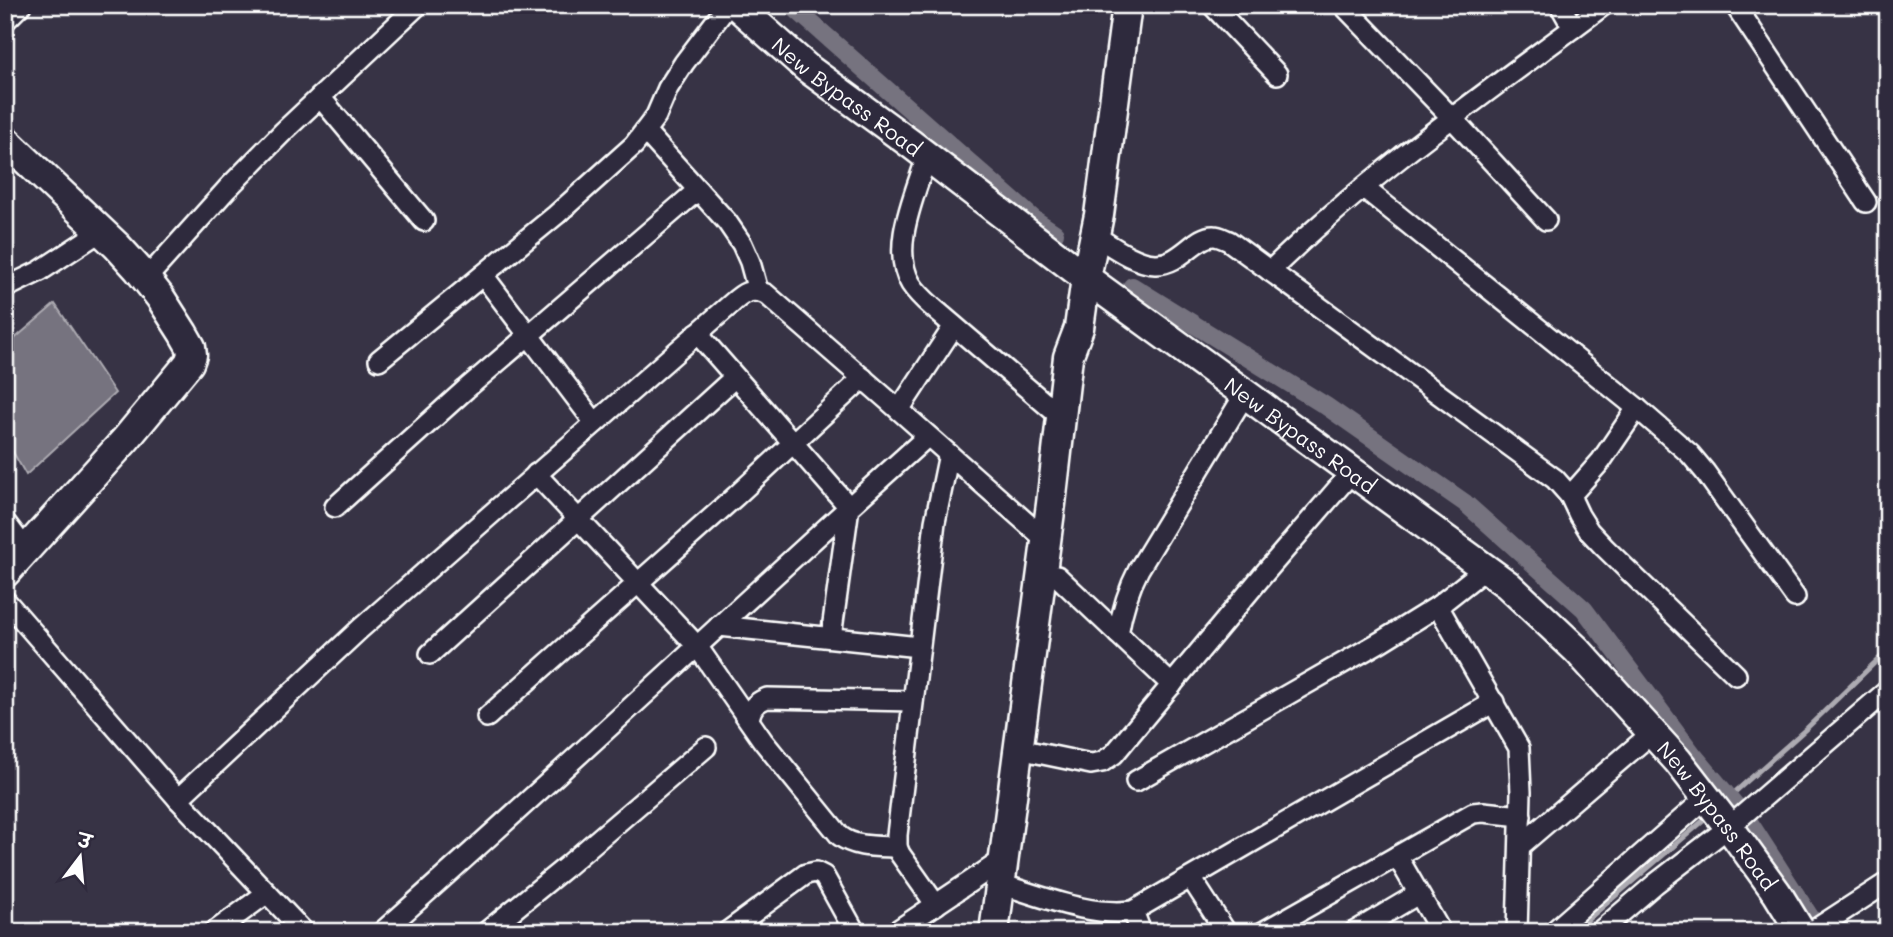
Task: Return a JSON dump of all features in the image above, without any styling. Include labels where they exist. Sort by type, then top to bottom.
[{"type":"street","points":[[5,21],[21,5]]},
{"type":"street","points":[[146,279],[227,189],[284,131],[418,5]]},
{"type":"street","points":[[379,360],[556,215],[615,163],[656,116],[668,88],[684,63],[728,5]]},
{"type":"street","name":"New Bypass Road","points":[[736,5],[807,68],[1086,278],[1508,586],[1577,650],[1678,761],[1707,797],[1741,816],[1777,893],[1814,929]]},
{"type":"street","points":[[993,932],[1068,357],[1079,328],[1127,5]]},
{"type":"street","points":[[1212,5],[1277,74]]},
{"type":"street","points":[[1343,5],[1546,220]]},
{"type":"street","points":[[1560,5],[1573,29]]},
{"type":"street","points":[[1270,271],[1306,236],[1364,188],[1604,5]]},
{"type":"street","points":[[1735,5],[1866,202]]},
{"type":"street","points":[[320,97],[424,221]]},
{"type":"street","points":[[645,131],[727,222],[742,244],[758,290]]},
{"type":"street","points":[[5,140],[117,246],[146,279],[191,347],[192,355],[189,363],[126,439],[5,573]]},
{"type":"street","points":[[927,156],[901,249],[911,285],[954,326],[1061,417]]},
{"type":"street","points":[[1364,188],[1637,408],[1690,454],[1706,472],[1795,597]]},
{"type":"street","points":[[335,507],[466,389],[698,190]]},
{"type":"street","points":[[5,288],[40,271],[101,231]]},
{"type":"street","points":[[1094,235],[1138,260],[1158,264],[1179,258],[1204,238],[1212,235],[1229,242],[1555,479],[1570,496],[1589,531],[1736,675]]},
{"type":"street","points":[[483,275],[595,423]]},
{"type":"street","points":[[178,799],[360,629],[748,291],[758,290],[766,294],[1046,541]]},
{"type":"street","points":[[899,410],[954,326]]},
{"type":"street","points":[[1006,932],[1058,576],[1083,357],[1079,328]]},
{"type":"street","points":[[697,333],[849,507]]},
{"type":"street","points":[[430,654],[735,377]]},
{"type":"street","points":[[487,717],[863,378]]},
{"type":"street","points":[[1118,634],[1122,608],[1139,569],[1245,394]]},
{"type":"street","points":[[1570,496],[1601,461],[1637,408]]},
{"type":"street","points":[[382,932],[928,436]]},
{"type":"street","points":[[936,905],[897,847],[935,522],[949,454]]},
{"type":"street","points":[[1033,752],[1091,764],[1102,762],[1114,754],[1352,472]]},
{"type":"street","points":[[536,474],[697,646],[763,741],[840,836],[859,845],[897,847]]},
{"type":"street","points":[[831,637],[849,507]]},
{"type":"street","points":[[5,522],[26,550]]},
{"type":"street","points":[[1136,781],[1380,642],[1438,606],[1485,569]]},
{"type":"street","points":[[1058,576],[1171,685]]},
{"type":"street","points":[[5,600],[178,799],[304,932]]},
{"type":"street","points":[[1438,606],[1519,748],[1521,816],[1517,932]]},
{"type":"street","points":[[719,625],[919,647]]},
{"type":"street","points":[[1600,932],[1888,691]]},
{"type":"street","points":[[749,720],[755,703],[767,698],[913,701]]},
{"type":"street","points":[[1013,888],[1106,913],[1133,911],[1494,702]]},
{"type":"street","points":[[1520,846],[1652,733]]},
{"type":"street","points":[[486,932],[706,747]]},
{"type":"street","points":[[1553,932],[1707,797]]},
{"type":"street","points":[[1263,932],[1473,813],[1521,816]]},
{"type":"street","points":[[1397,856],[1441,932]]},
{"type":"street","points":[[895,932],[1004,859]]},
{"type":"street","points":[[727,932],[806,874],[816,872],[824,877],[855,932]]},
{"type":"street","points":[[1191,878],[1226,932]]},
{"type":"street","points":[[1814,929],[1888,882]]},
{"type":"street","points":[[214,932],[267,894]]},
{"type":"street","points":[[1354,932],[1418,894]]},
{"type":"street","points":[[1133,911],[1141,932]]},
{"type":"shaded area","points":[[55,304],[115,393],[26,475],[5,438],[5,347]]},
{"type":"waterway","points":[[791,5],[1034,219],[1055,233]]},
{"type":"waterway","points":[[1132,286],[1326,406],[1465,503],[1584,609],[1692,753],[1748,820],[1820,932]]},
{"type":"waterway","points":[[1726,800],[1807,728],[1888,650]]},
{"type":"waterway","points":[[1573,932],[1703,821]]}]
